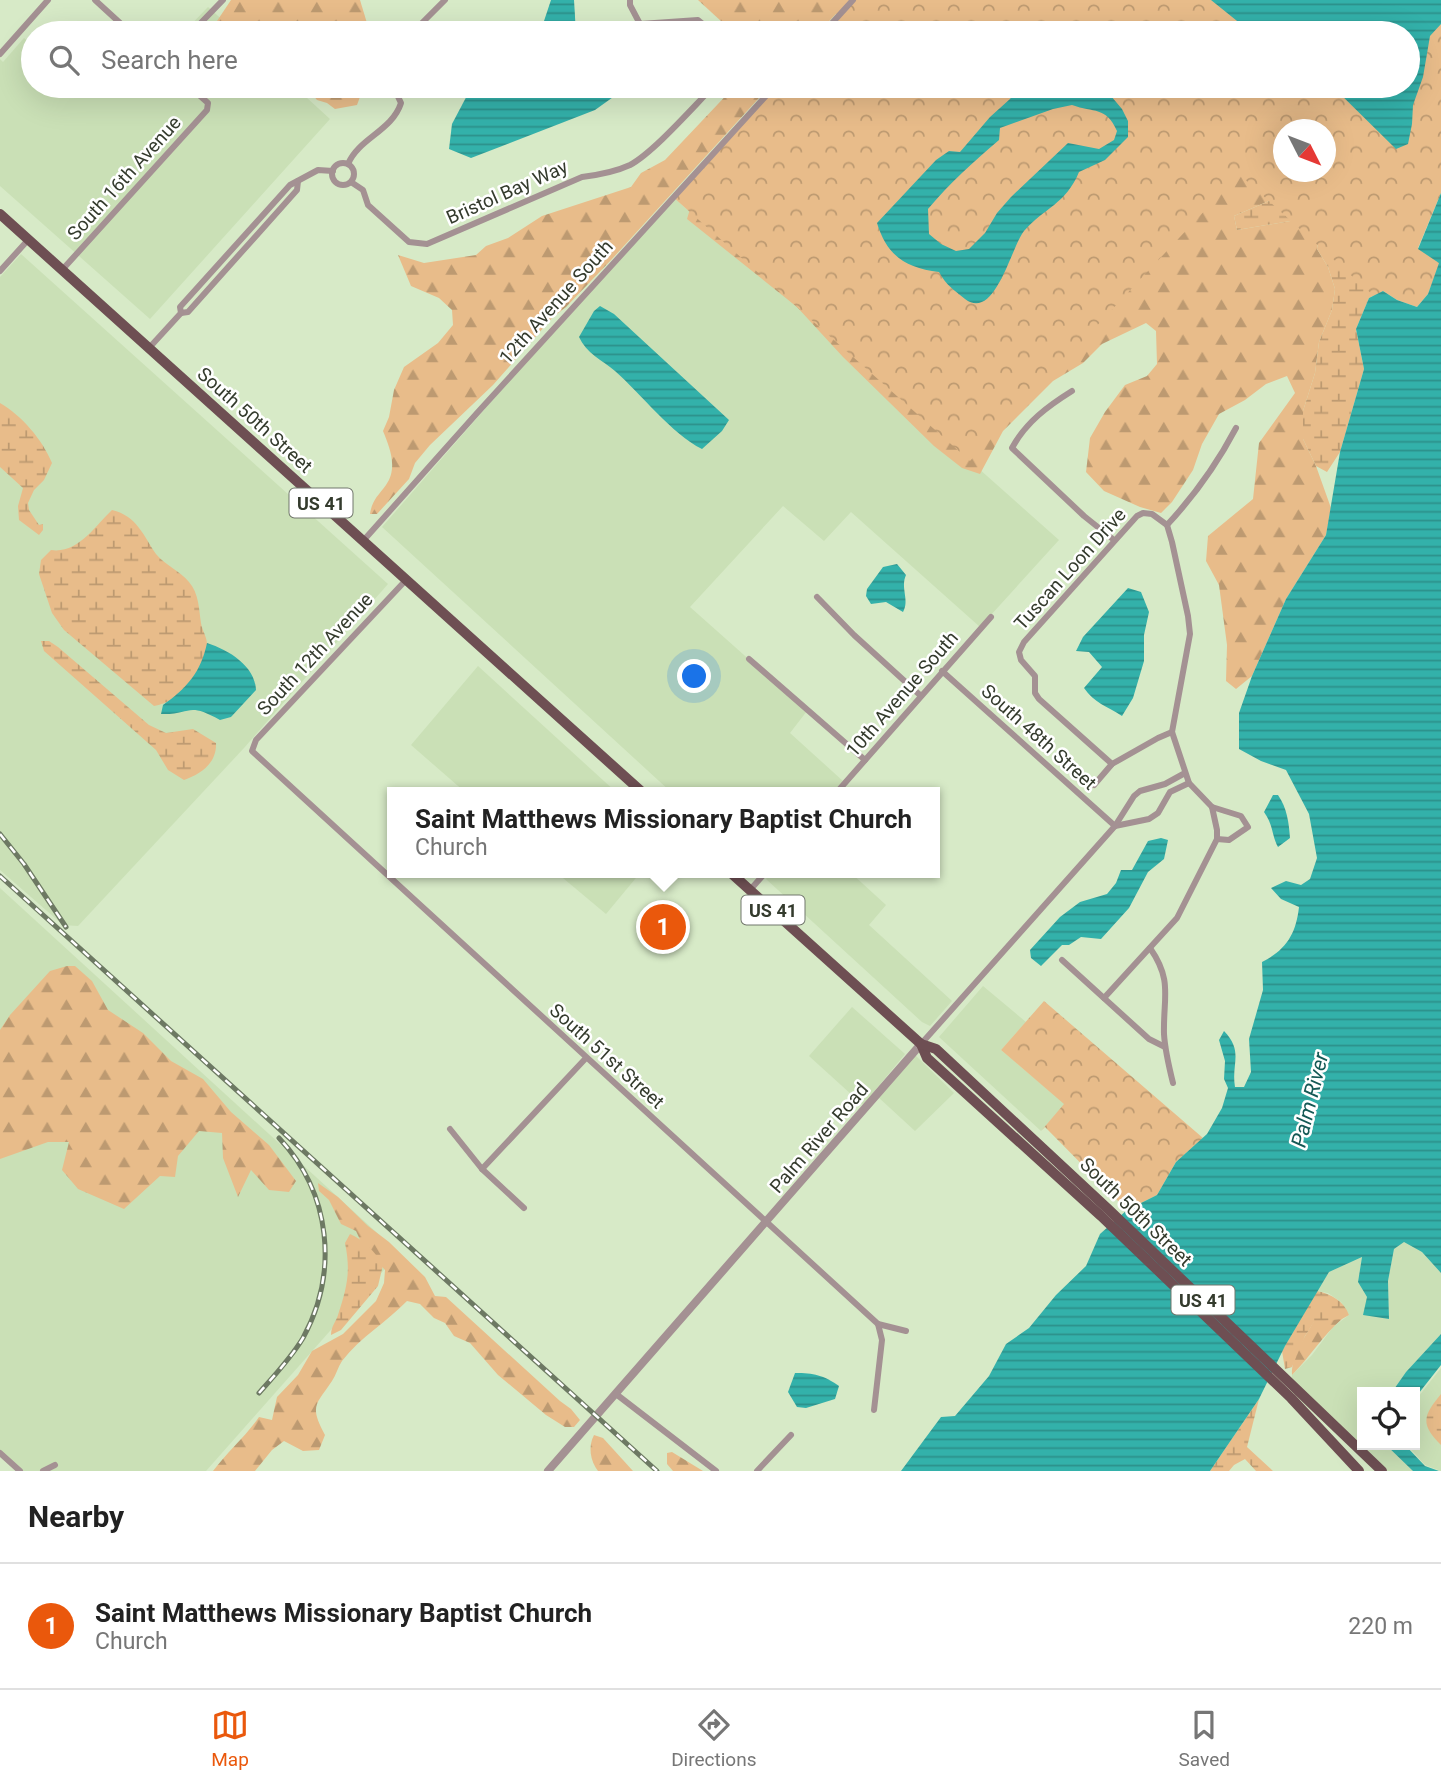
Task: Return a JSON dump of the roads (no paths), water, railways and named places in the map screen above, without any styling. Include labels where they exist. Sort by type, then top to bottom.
[{"type":"main road","name":"South 50th Street","points":[[0,214],[636,787]]},
{"type":"main road","name":"South 50th Street","points":[[737,878],[922,1044],[927,1058],[1105,1212],[1294,1395],[1382,1471]]},
{"type":"main road","name":"South 50th Street","points":[[1294,1395],[1359,1471]]},
{"type":"street","points":[[29,21],[48,0]]},
{"type":"street","points":[[95,0],[118,21]]},
{"type":"street","points":[[203,21],[223,0]]},
{"type":"street","points":[[424,21],[445,0]]},
{"type":"street","points":[[630,0],[638,21]]},
{"type":"street","points":[[834,21],[853,0]]},
{"type":"street","points":[[0,54],[21,30]]},
{"type":"street","name":"South 16th Avenue","points":[[61,270],[208,107],[208,103],[202,98]]},
{"type":"street","points":[[348,164],[354,172],[351,182],[338,184],[333,178],[337,165],[348,164],[365,141],[382,130],[398,113],[401,103],[399,98]]},
{"type":"street","name":"Bristol Bay Way","points":[[351,182],[363,190],[368,205],[409,242],[427,244],[582,177],[607,173],[631,164],[702,98]]},
{"type":"street","name":"12th Avenue South","points":[[363,541],[764,98]]},
{"type":"street","points":[[149,348],[181,313],[188,312],[236,260],[297,190],[298,181],[318,170],[333,171]]},
{"type":"street","points":[[0,271],[28,240]]},
{"type":"street","points":[[1072,391],[1046,407],[1019,434],[1012,448],[1084,516],[1114,540]]},
{"type":"street","points":[[1217,839],[1229,840],[1248,827],[1241,816],[1212,807],[1189,783],[1172,732],[1190,634],[1186,603],[1167,525],[1191,499],[1219,459],[1236,428]]},
{"type":"street","name":"Tuscan Loon Drive","points":[[1112,764],[1039,699],[1035,693],[1035,676],[1021,660],[1019,652],[1024,642],[1137,516],[1143,513],[1152,514],[1167,525]]},
{"type":"street","name":"South 12th Avenue","points":[[251,751],[256,740],[406,580]]},
{"type":"street","points":[[817,597],[921,696]]},
{"type":"street","name":"10th Avenue South","points":[[842,787],[991,617]]},
{"type":"street","points":[[749,659],[865,761]]},
{"type":"street","name":"South 48th Street","points":[[942,671],[1115,826]]},
{"type":"street","points":[[1094,785],[1112,764],[1172,732]]},
{"type":"street","name":"South 51st Street","points":[[251,751],[387,876]]},
{"type":"street","name":"Palm River Road","points":[[548,1471],[1115,826],[1134,796],[1185,773]]},
{"type":"street","points":[[1115,826],[1149,819],[1158,813],[1165,798],[1175,789],[1189,783]]},
{"type":"street","points":[[1158,786],[1165,798]]},
{"type":"street","points":[[1104,999],[1185,906],[1217,839],[1212,807]]},
{"type":"street","name":"South 51st Street","points":[[390,878],[878,1324]]},
{"type":"street","points":[[750,890],[761,878]]},
{"type":"street","points":[[1150,948],[1166,978],[1165,1046],[1173,1083]]},
{"type":"street","points":[[1062,960],[1149,1039],[1165,1046]]},
{"type":"street","points":[[482,1169],[586,1058]]},
{"type":"street","points":[[450,1129],[482,1169],[524,1209]]},
{"type":"street","points":[[874,1410],[882,1340],[878,1324],[906,1331]]},
{"type":"street","points":[[616,1394],[716,1471]]},
{"type":"street","points":[[757,1471],[791,1435]]},
{"type":"street","points":[[0,1452],[20,1471]]},
{"type":"street","points":[[43,1471],[55,1465]]},
{"type":"water","points":[[551,0],[574,0],[575,21],[544,21]]},
{"type":"water","points":[[1211,0],[1441,0],[1441,24],[1430,36],[1420,85],[1420,21],[1237,21]]},
{"type":"water","points":[[466,98],[612,98],[595,110],[471,158],[449,149],[452,124]]},
{"type":"water","points":[[1011,98],[1113,98],[1128,121],[1128,137],[1105,160],[1079,172],[1061,199],[1024,231],[993,292],[985,300],[976,303],[965,299],[954,290],[939,272],[917,267],[899,258],[886,244],[877,223],[936,160],[949,151],[960,152],[990,117]],"holes":[[[1072,105],[1099,112],[1113,123],[1117,131],[1114,140],[1099,149],[1068,143],[1011,197],[985,233],[969,249],[956,251],[929,234],[928,209],[962,173],[999,140],[1000,128]]]},
{"type":"water","points":[[1344,98],[1416,98],[1408,144],[1396,149]]},
{"type":"water","name":"Palm River","points":[[1441,193],[1441,1273],[1422,1252],[1404,1242],[1394,1249],[1388,1281],[1389,1319],[1363,1315],[1367,1297],[1358,1282],[1362,1257],[1329,1272],[1285,1346],[1259,1399],[1210,1471],[901,1471],[941,1417],[955,1416],[989,1376],[1006,1344],[1029,1328],[1056,1295],[1086,1266],[1100,1234],[1127,1210],[1157,1195],[1176,1162],[1207,1134],[1222,1108],[1228,1088],[1224,1079],[1225,1061],[1219,1040],[1224,1031],[1234,1045],[1235,1087],[1244,1087],[1251,1072],[1249,1039],[1263,990],[1262,962],[1288,940],[1299,907],[1281,899],[1271,888],[1286,881],[1301,885],[1310,879],[1317,858],[1309,814],[1286,770],[1239,749],[1239,713],[1286,599],[1326,535],[1340,452],[1364,369],[1356,329],[1369,298],[1383,291],[1397,300],[1417,307],[1428,294],[1439,263],[1418,249]]},
{"type":"water","points":[[600,306],[614,314],[729,420],[722,431],[702,449],[679,434],[625,380],[582,343],[579,337],[594,311]]},
{"type":"water","points":[[897,564],[906,575],[906,603],[903,612],[886,602],[871,604],[866,596],[867,589],[883,567]]},
{"type":"water","points":[[1128,588],[1141,592],[1149,612],[1144,635],[1144,661],[1133,698],[1122,716],[1096,701],[1084,688],[1102,667],[1089,652],[1076,651],[1083,637]]},
{"type":"water","points":[[207,643],[224,650],[246,666],[255,681],[256,690],[231,717],[220,720],[195,710],[161,714],[163,705],[186,686],[197,671]]},
{"type":"water","points":[[1273,795],[1278,795],[1284,805],[1290,832],[1290,838],[1278,847],[1264,812]]},
{"type":"water","points":[[1161,838],[1168,840],[1164,859],[1148,872],[1129,908],[1101,939],[1081,937],[1069,945],[1062,945],[1041,966],[1031,958],[1030,950],[1060,917],[1080,902],[1107,894],[1116,883],[1121,870],[1132,870],[1148,841]]},
{"type":"water","points":[[1441,1334],[1441,1365],[1420,1392],[1420,1387],[1396,1387]]},
{"type":"water","points":[[795,1373],[818,1375],[833,1382],[839,1386],[835,1399],[806,1408],[797,1407],[788,1392]]},
{"type":"water","points":[[1391,1450],[1410,1450],[1425,1466],[1439,1471],[1413,1471]]},
{"type":"railway","points":[[0,834],[24,864],[66,927]]},
{"type":"railway","points":[[0,876],[657,1471]]},
{"type":"railway","points":[[259,1393],[303,1338],[322,1287],[325,1260],[319,1208],[310,1183],[279,1138]]},
{"type":"place","name":"Saint Matthews Missionary Baptist Church","points":[[663,927]]}]
